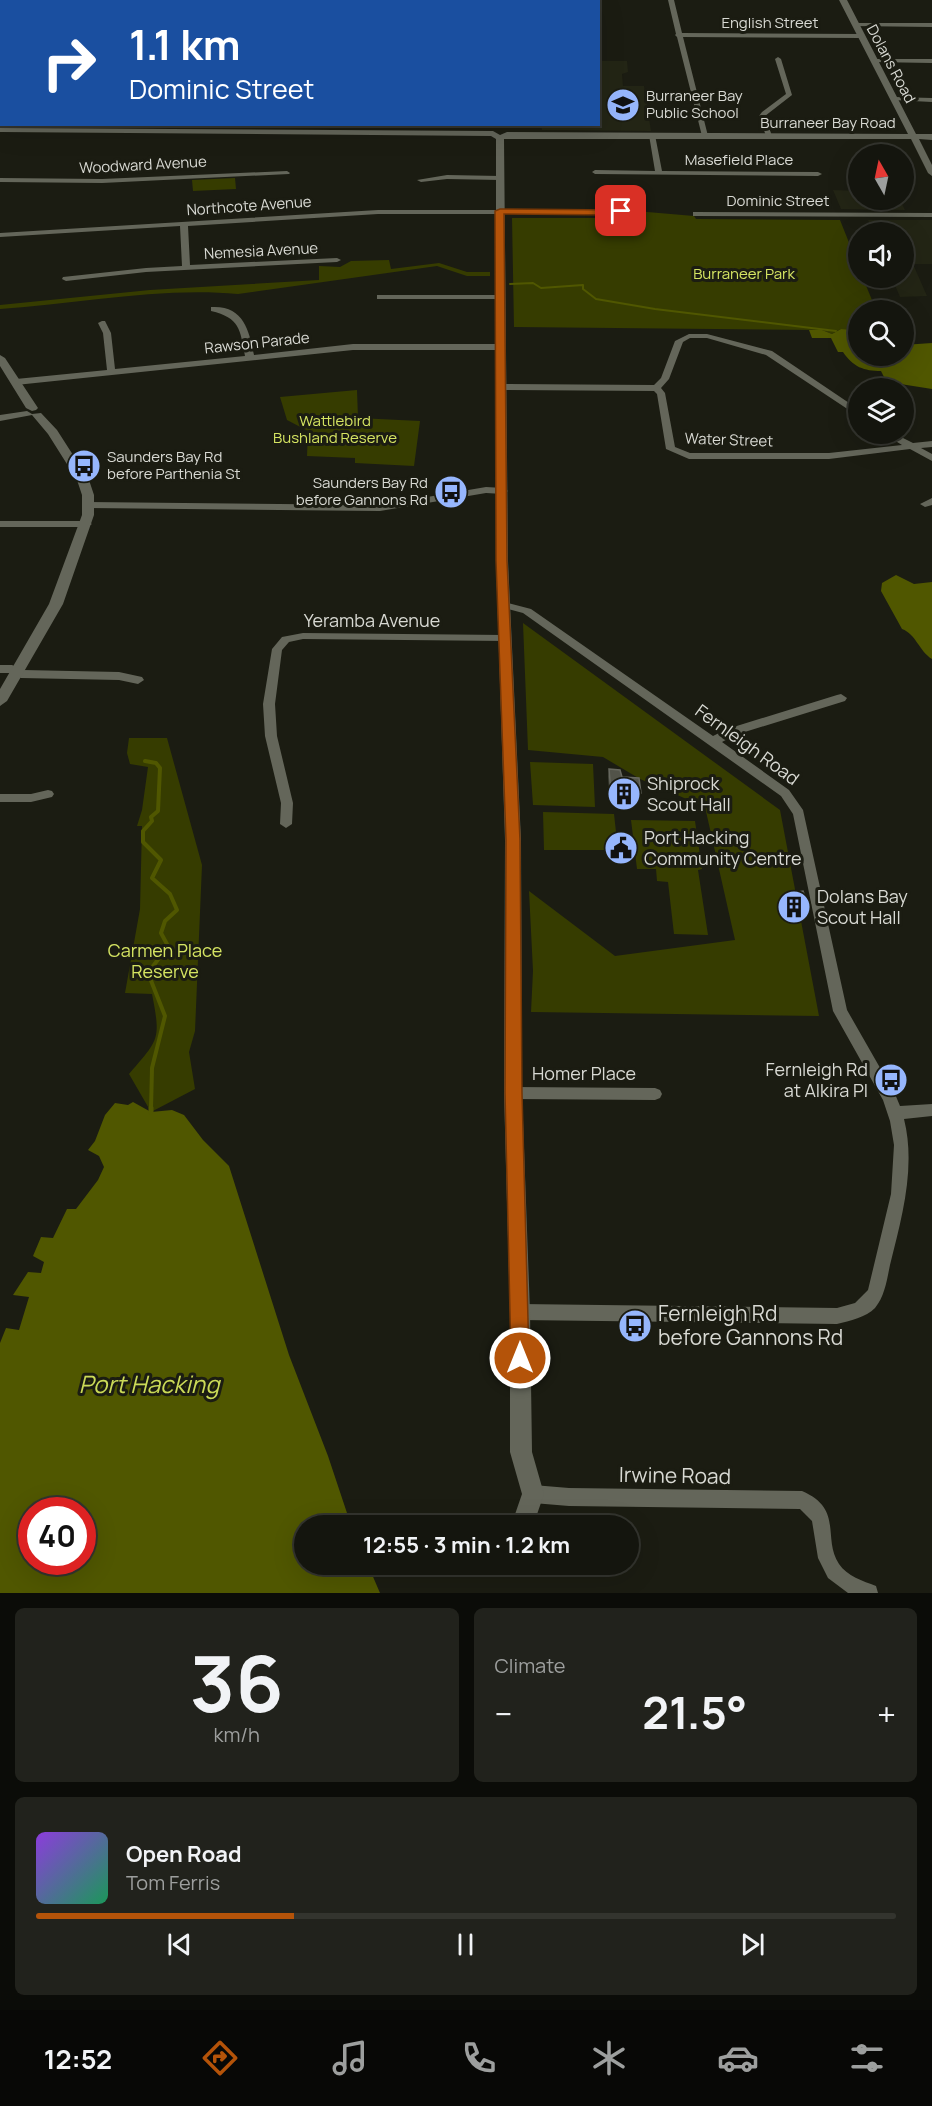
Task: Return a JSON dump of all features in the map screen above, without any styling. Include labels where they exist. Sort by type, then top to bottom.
[{"type":"street","points":[[671,0],[705,136]]},
{"type":"street","name":"Dolans Road","points":[[843,0],[932,173]]},
{"type":"street","points":[[855,25],[932,25]]},
{"type":"street","name":"English Street","points":[[678,35],[861,36]]},
{"type":"street","points":[[769,136],[762,116],[789,95],[778,59]]},
{"type":"street","points":[[874,61],[932,61]]},
{"type":"street","points":[[895,99],[932,100]]},
{"type":"street","name":"Burraneer Bay Road","points":[[0,130],[49,127],[932,137]]},
{"type":"street","points":[[500,133],[504,605],[513,840],[513,1093],[520,1311],[521,1452],[533,1494],[526,1515]]},
{"type":"street","name":"Masefield Place","points":[[652,135],[659,173]]},
{"type":"street","name":"Masefield Place","points":[[595,172],[818,174]]},
{"type":"street","name":"Woodward Avenue","points":[[0,180],[102,181],[287,173]]},
{"type":"street","points":[[422,180],[447,177],[500,178]]},
{"type":"street","points":[[500,211],[621,213]]},
{"type":"street","name":"Northcote Avenue","points":[[0,235],[378,212],[500,211]]},
{"type":"street","name":"Dominic Street","points":[[696,214],[932,215]]},
{"type":"street","name":"Nemesia Avenue","points":[[184,224],[186,268]]},
{"type":"street","name":"Nemesia Avenue","points":[[66,279],[186,268],[337,260]]},
{"type":"street","points":[[380,297],[501,297]]},
{"type":"street","points":[[214,309],[232,313],[239,318],[243,324],[250,357]]},
{"type":"street","points":[[102,323],[107,333],[111,371]]},
{"type":"street","points":[[502,387],[656,388],[665,379],[679,341],[689,336],[701,335],[769,353],[848,406]]},
{"type":"street","name":"Rawson Parade","points":[[16,381],[375,346],[502,347]]},
{"type":"street","points":[[0,358],[16,381],[32,412],[53,432],[75,465],[86,488],[88,505],[87,524],[56,604],[0,701]]},
{"type":"street","name":"Water Street","points":[[656,388],[661,393],[671,449],[689,456],[813,456],[932,444]]},
{"type":"street","points":[[0,418],[32,412]]},
{"type":"street","points":[[906,444],[932,458]]},
{"type":"street","points":[[88,505],[380,508],[486,490],[503,491]]},
{"type":"street","points":[[0,524],[87,524]]},
{"type":"street","name":"Fernleigh Road","points":[[504,605],[527,611],[785,793],[799,813],[840,1011],[897,1113],[901,1133],[901,1181],[876,1291],[867,1311],[837,1316],[520,1311]]},
{"type":"street","name":"Yeramba Avenue","points":[[286,824],[287,803],[271,736],[269,704],[277,649],[285,639],[303,636],[505,638]]},
{"type":"street","points":[[0,669],[12,669],[16,672],[119,676],[138,680]]},
{"type":"street","points":[[712,742],[731,732],[841,698]]},
{"type":"street","points":[[0,798],[31,798],[48,794]]},
{"type":"street","name":"Homer Place","points":[[513,1093],[654,1094]]},
{"type":"street","points":[[897,1113],[932,1110]]},
{"type":"street","name":"Irwine Road","points":[[533,1494],[569,1497],[802,1500],[814,1507],[821,1522],[831,1568],[845,1581],[869,1593]]},
{"type":"shaded area","name":"Burraneer Bay Public School","points":[[600,61],[627,61],[628,72],[622,74],[623,86],[644,86],[651,131],[542,130],[541,126],[600,126]]},
{"type":"shaded area","points":[[833,190],[848,191],[848,209],[841,209]]},
{"type":"shaded area","points":[[868,220],[932,220],[932,264],[914,264],[914,222],[869,222]]},
{"type":"shaded area","points":[[914,266],[927,296],[900,297],[896,288],[914,288]]},
{"type":"green space","points":[[235,178],[236,189],[193,191],[192,180]]},
{"type":"green space","name":"Burraneer Park","points":[[624,210],[694,216],[696,219],[840,220],[848,240],[848,288],[867,288],[872,300],[848,300],[848,329],[841,329],[832,334],[822,330],[514,327],[512,218],[628,218],[623,216]]},
{"type":"green space","points":[[389,260],[391,269],[439,263],[467,272],[490,272],[490,276],[467,276],[437,266],[238,294],[208,292],[148,294],[0,309],[0,305],[150,290],[319,280],[319,266],[340,267],[351,261]]},
{"type":"green space","name":"Wattlebird Bushland Reserve","points":[[357,390],[358,418],[420,421],[414,466],[355,463],[355,458],[307,456],[308,431],[287,420],[280,397]]},
{"type":"green space","points":[[523,623],[780,810],[819,1016],[531,1012],[533,971],[529,891],[615,956],[735,940],[705,807],[640,779],[603,757],[528,750]]},
{"type":"green space","name":"Carmen Place Reserve","points":[[129,738],[167,738],[202,865],[195,1031],[189,1052],[195,1089],[151,1112],[129,1074],[147,1053],[157,1030],[152,994],[125,993],[140,909],[142,826],[137,826],[142,810],[148,767],[130,764],[127,753]]},
{"type":"green space","points":[[530,762],[593,764],[595,807],[533,805]]},
{"type":"green space","points":[[543,812],[614,814],[618,850],[544,850]]},
{"type":"green space","points":[[631,820],[695,821],[702,869],[698,870],[708,935],[674,934],[668,882],[657,881],[656,869],[637,869]]},
{"type":"water","points":[[841,329],[848,329],[848,358],[843,352],[838,352],[831,338],[812,338],[809,330],[822,330],[832,334]]},
{"type":"water","points":[[932,343],[932,389],[914,386],[914,378],[884,378],[881,371],[859,367],[914,366],[914,344]]},
{"type":"water","points":[[896,575],[914,584],[932,582],[932,659],[907,631],[902,629],[881,591],[882,583]]},
{"type":"water","name":"Port Hacking","points":[[133,1102],[151,1112],[172,1110],[184,1115],[203,1140],[229,1166],[289,1355],[328,1456],[348,1515],[294,1515],[294,1575],[372,1575],[380,1593],[0,1593],[0,1343],[6,1328],[19,1330],[29,1297],[13,1295],[28,1272],[41,1273],[44,1262],[33,1256],[41,1237],[53,1238],[67,1209],[76,1209],[98,1180],[104,1167],[99,1156],[88,1150],[95,1141],[105,1115],[115,1103],[128,1105]]},
{"type":"building","points":[[609,769],[620,770],[622,777],[639,778],[641,793],[611,792]]},
{"type":"building","points":[[803,891],[807,903],[788,905],[785,894]]},
{"type":"waterway","points":[[510,284],[533,283],[541,288],[583,285],[583,289],[596,299],[655,309],[836,331]]},
{"type":"waterway","points":[[145,761],[156,763],[160,768],[158,811],[151,817],[152,821],[143,831],[143,842],[161,860],[152,878],[170,894],[177,910],[165,921],[161,933],[168,946],[148,973],[165,1016],[152,1068],[151,1109]]},
{"type":"place","name":"Burraneer Bay Public School","points":[[623,105]]},
{"type":"place","name":"Saunders Bay Rd before Parthenia St","points":[[84,466]]},
{"type":"place","name":"Saunders Bay Rd before Gannons Rd","points":[[451,492]]},
{"type":"place","name":"Shiprock Scout Hall","points":[[624,794]]},
{"type":"place","name":"Port Hacking Community Centre","points":[[621,848]]},
{"type":"place","name":"Dolans Bay Scout Hall","points":[[794,907]]},
{"type":"place","name":"Fernleigh Rd at Alkira Pl","points":[[891,1080]]},
{"type":"place","name":"Fernleigh Rd before Gannons Rd","points":[[635,1326]]},
{"type":"route","points":[[520,1358],[513,1093],[513,840],[502,561],[500,211],[619,213],[621,211]]}]
